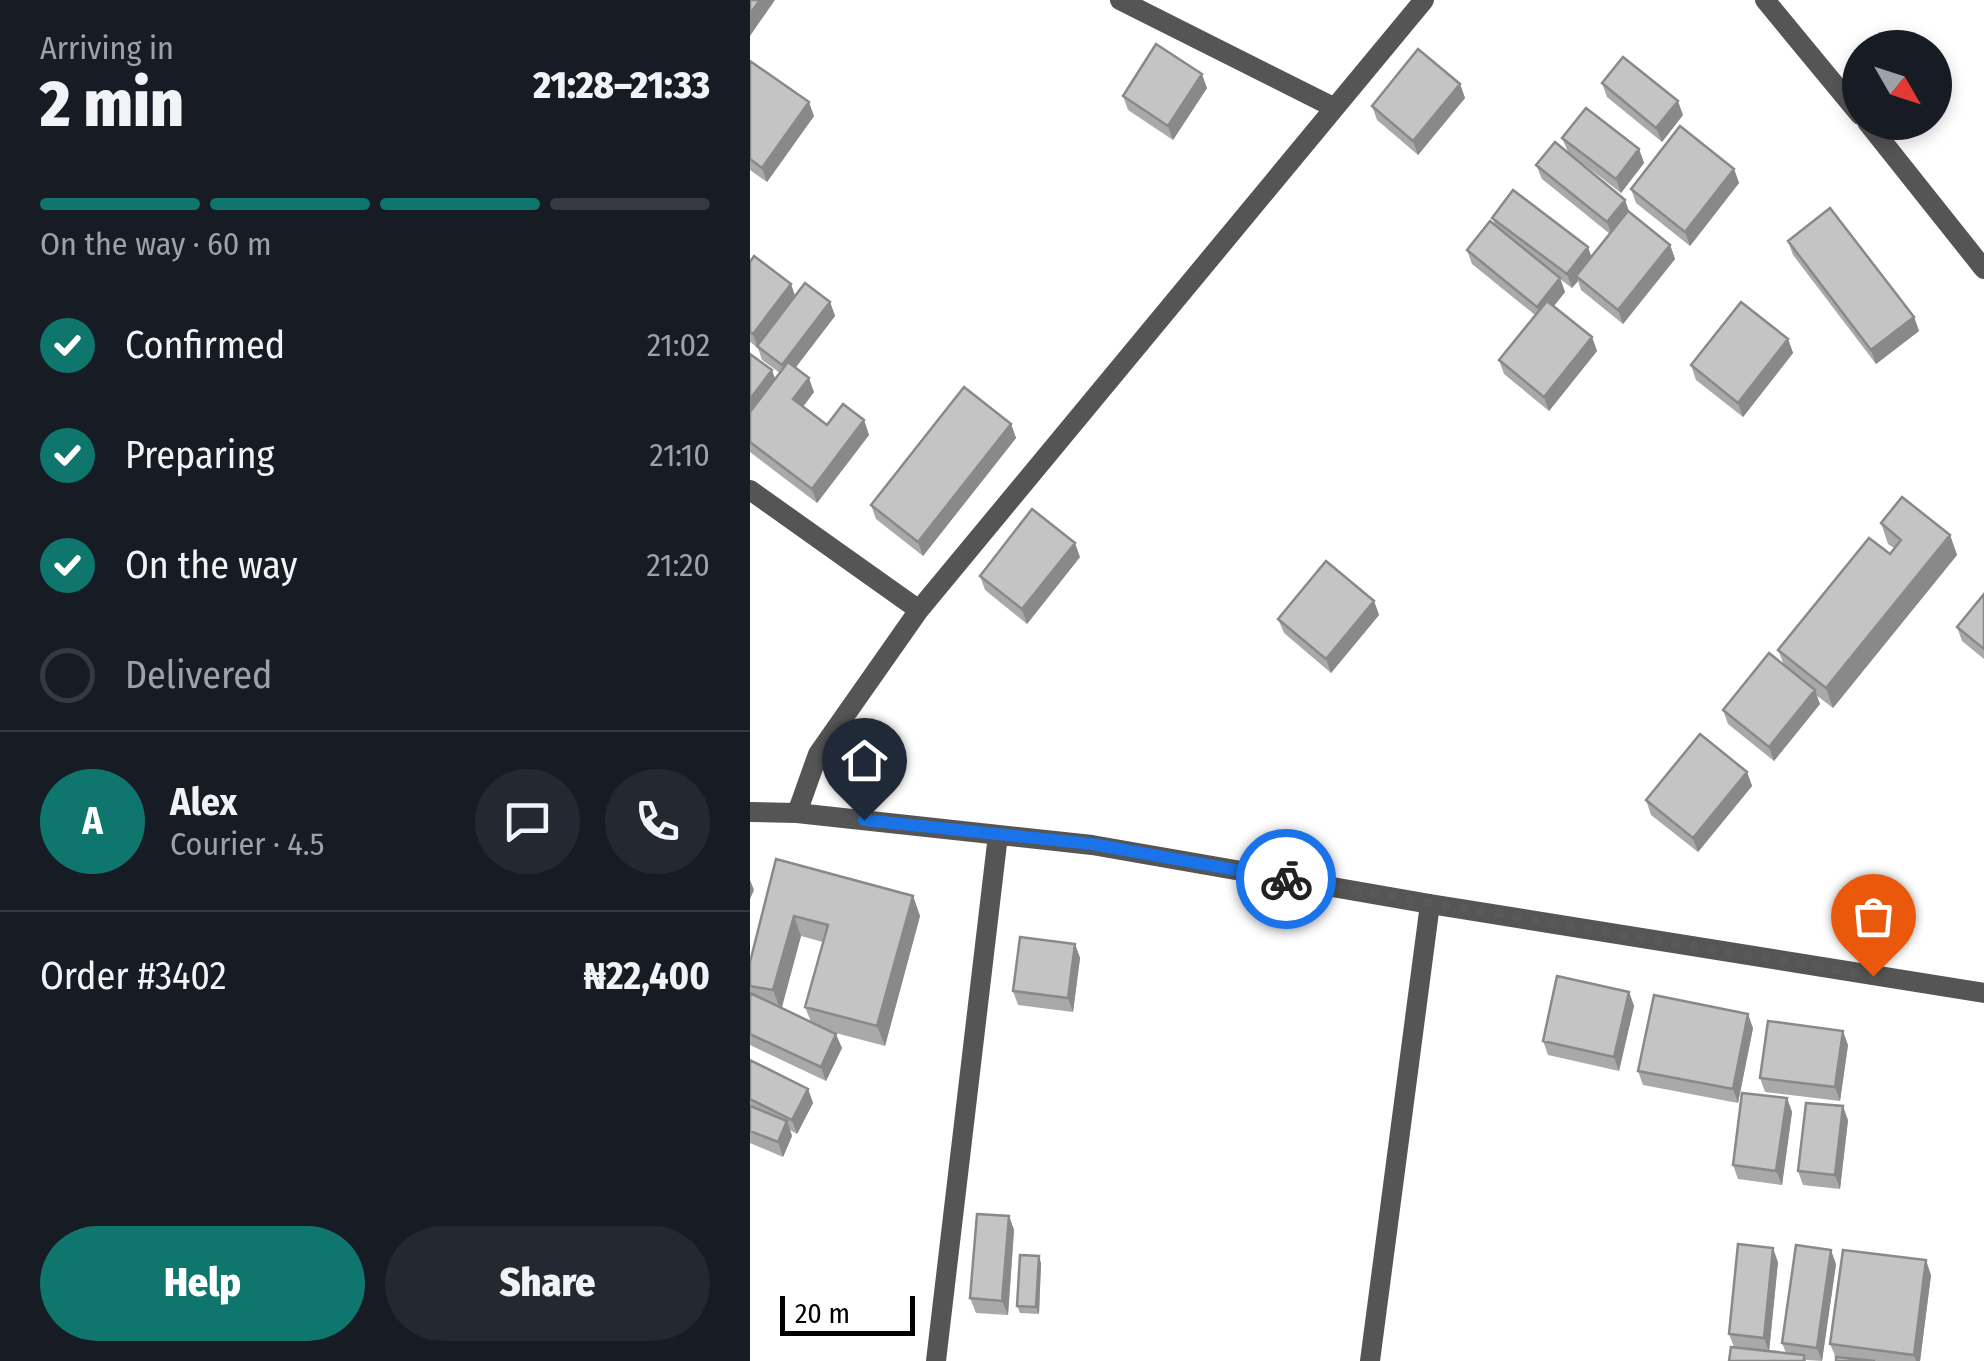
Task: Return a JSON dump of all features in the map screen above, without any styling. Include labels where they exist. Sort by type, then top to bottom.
[{"type":"street","points":[[1120,0],[1333,107]]},
{"type":"street","points":[[797,813],[818,754],[919,610],[1424,0]]},
{"type":"street","points":[[1765,0],[1842,92]]},
{"type":"street","points":[[1880,140],[1984,269]]},
{"type":"street","points":[[750,490],[919,610]]},
{"type":"street","points":[[750,812],[797,813],[1092,844],[1430,904],[1984,993]]},
{"type":"street","points":[[936,1361],[998,835]]},
{"type":"street","points":[[1370,1361],[1430,904]]},
{"type":"building","points":[[750,0],[760,0],[750,14]]},
{"type":"building","points":[[1156,44],[1202,74],[1168,126],[1123,96]]},
{"type":"building","points":[[1418,49],[1460,84],[1413,141],[1372,106]]},
{"type":"building","points":[[1623,57],[1678,101],[1656,128],[1602,83]]},
{"type":"building","points":[[750,61],[809,102],[762,168],[750,159]]},
{"type":"building","points":[[1586,108],[1639,149],[1616,179],[1562,138]]},
{"type":"building","points":[[1680,126],[1734,169],[1685,232],[1631,189]]},
{"type":"building","points":[[1555,142],[1625,200],[1607,222],[1536,165]]},
{"type":"building","points":[[1513,190],[1588,247],[1567,274],[1492,218]]},
{"type":"building","points":[[1830,208],[1914,317],[1871,350],[1788,241]]},
{"type":"building","points":[[1628,211],[1670,245],[1618,310],[1576,276]]},
{"type":"building","points":[[1490,221],[1560,278],[1537,307],[1467,250]]},
{"type":"building","points":[[754,256],[791,284],[753,334],[750,262]]},
{"type":"building","points":[[805,283],[830,302],[782,365],[757,346]]},
{"type":"building","points":[[1547,301],[1592,337],[1544,397],[1499,360]]},
{"type":"building","points":[[1741,302],[1788,339],[1738,403],[1691,365]]},
{"type":"building","points":[[750,354],[772,370],[750,399]]},
{"type":"building","points":[[788,362],[809,378],[793,399],[827,425],[843,404],[864,420],[812,489],[750,442],[750,412]]},
{"type":"building","points":[[964,387],[1011,424],[918,542],[871,505]]},
{"type":"building","points":[[1902,497],[1950,535],[1826,688],[1778,650],[1869,538],[1890,554],[1901,540],[1881,523]]},
{"type":"building","points":[[1032,509],[1075,543],[1022,609],[980,576]]},
{"type":"building","points":[[1326,561],[1374,601],[1326,659],[1278,619]]},
{"type":"building","points":[[1984,594],[1984,649],[1957,627]]},
{"type":"building","points":[[1769,653],[1815,690],[1769,747],[1723,710]]},
{"type":"building","points":[[1700,734],[1747,772],[1693,838],[1646,800]]},
{"type":"building","points":[[776,859],[913,896],[877,1026],[805,1007],[828,925],[794,916],[773,990],[750,986],[750,962]]},
{"type":"building","points":[[1020,937],[1075,944],[1068,998],[1013,991]]},
{"type":"building","points":[[1557,976],[1629,992],[1614,1057],[1543,1041]]},
{"type":"building","points":[[750,993],[836,1034],[821,1067],[750,1034]]},
{"type":"building","points":[[1654,995],[1748,1014],[1733,1089],[1638,1071]]},
{"type":"building","points":[[1768,1021],[1843,1031],[1835,1087],[1760,1078]]},
{"type":"building","points":[[750,1060],[808,1089],[792,1120],[750,1099]]},
{"type":"building","points":[[1742,1093],[1787,1098],[1776,1171],[1733,1165]]},
{"type":"building","points":[[1806,1103],[1843,1106],[1835,1175],[1798,1171]]},
{"type":"building","points":[[750,1106],[787,1121],[778,1142],[750,1131]]},
{"type":"building","points":[[977,1214],[1009,1216],[1002,1301],[970,1298]]},
{"type":"building","points":[[1738,1244],[1773,1248],[1764,1338],[1729,1334]]},
{"type":"building","points":[[1796,1245],[1831,1250],[1817,1348],[1782,1343]]},
{"type":"building","points":[[1843,1250],[1926,1260],[1914,1355],[1830,1344]]},
{"type":"building","points":[[1020,1255],[1039,1256],[1036,1307],[1017,1306]]},
{"type":"building","points":[[1731,1347],[1804,1355],[1804,1361],[1729,1361]]},
{"type":"building","points":[[1836,1357],[1875,1361],[1836,1361]]},
{"type":"way so far","points":[[1286,879],[1873,976]]},
{"type":"route","points":[[864,820],[1092,844],[1286,879]]}]
